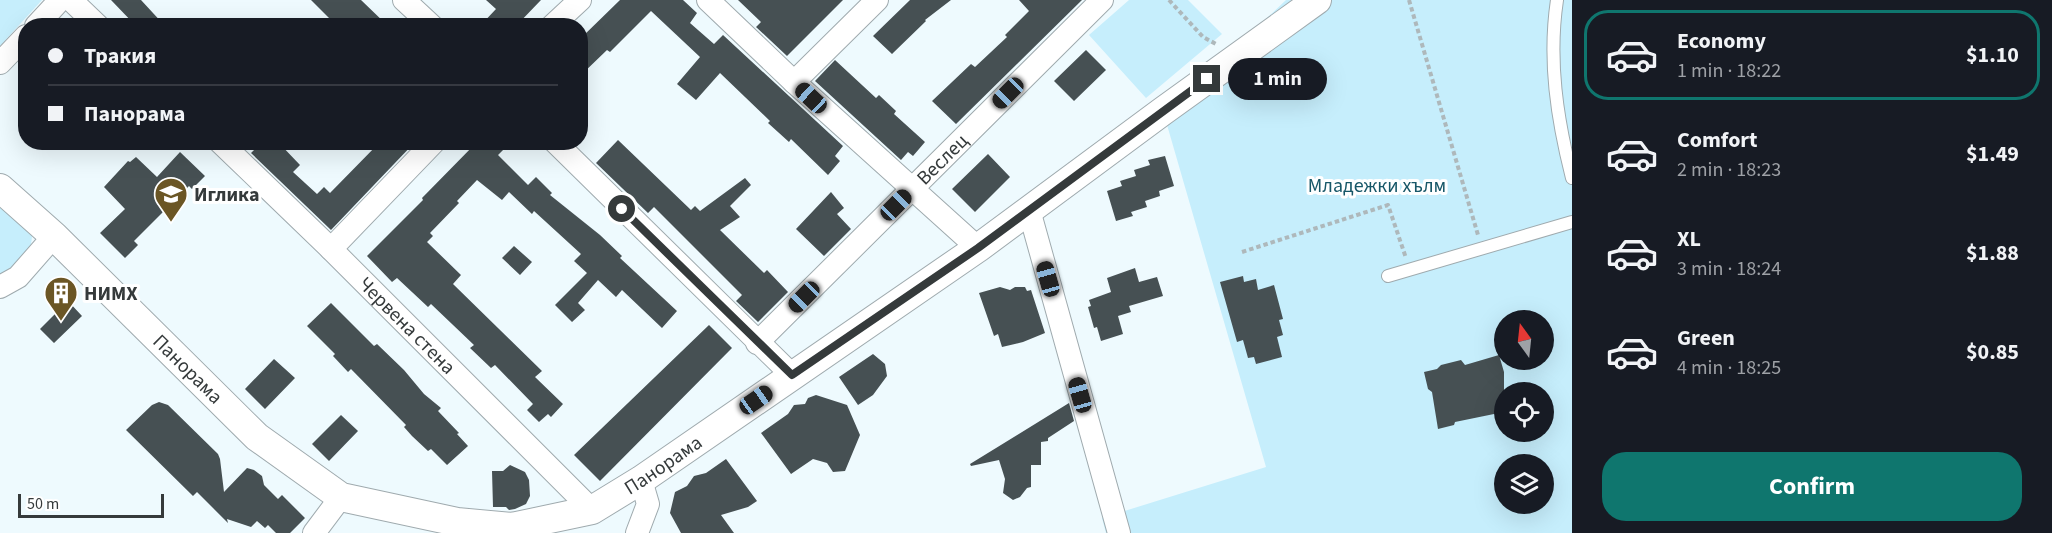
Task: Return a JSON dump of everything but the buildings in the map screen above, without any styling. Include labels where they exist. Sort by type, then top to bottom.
[{"type":"street","points":[[43,18],[60,0]]},
{"type":"street","points":[[71,0],[90,18]]},
{"type":"street","points":[[404,0],[423,18]]},
{"type":"street","points":[[560,18],[579,0]]},
{"type":"street","points":[[708,0],[794,82],[978,248]]},
{"type":"street","points":[[794,82],[877,0]]},
{"type":"street","name":"Веслец","points":[[757,343],[1102,0]]},
{"type":"street","name":"Панорама","points":[[0,188],[54,236],[257,438],[341,497],[455,527],[512,527],[592,510],[642,480],[978,248],[1190,90],[1240,57],[1317,0]]},
{"type":"street","points":[[0,63],[18,44]]},
{"type":"street","name":"Червена стена","points":[[228,150],[331,249],[592,510]]},
{"type":"street","points":[[331,249],[426,150]]},
{"type":"street","points":[[563,150],[792,375]]},
{"type":"street","points":[[1029,210],[1119,533]]},
{"type":"street","points":[[0,287],[18,277],[54,236]]},
{"type":"street","points":[[638,533],[648,504],[642,480]]},
{"type":"street","points":[[314,533],[341,497]]},
{"type":"lane","points":[[1557,0],[1553,29],[1552,71],[1564,148],[1572,178]]},
{"type":"lane","points":[[1388,276],[1572,222]]},
{"type":"path","points":[[1169,0],[1203,37],[1240,57]]},
{"type":"path","points":[[1409,0],[1482,248]]},
{"type":"path","points":[[1242,252],[1388,205],[1410,270]]},
{"type":"green space","points":[[0,0],[42,0],[26,18],[18,18],[18,26],[0,46]]},
{"type":"green space","points":[[1129,0],[1188,0],[1222,34],[1146,98],[1089,35]]},
{"type":"green space","name":"Младежки хълм","points":[[1286,0],[1572,0],[1572,533],[1106,533],[1102,518],[1266,467],[1163,111],[1190,91]]},
{"type":"green space","points":[[0,201],[32,234],[26,255],[0,277]]},
{"type":"place","name":"Иглика","points":[[171,223]]},
{"type":"place","name":"НИМХ","points":[[61,322]]},
{"type":"route","points":[[622,209],[792,375],[978,248],[1207,79]]}]
